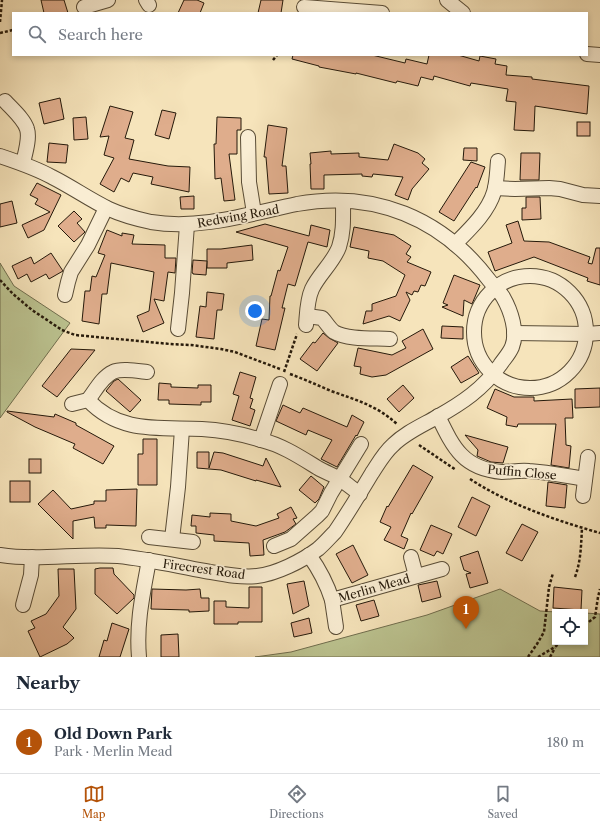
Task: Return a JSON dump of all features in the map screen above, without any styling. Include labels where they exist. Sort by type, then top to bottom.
[{"type":"street","points":[[447,0],[462,12]]},
{"type":"street","points":[[84,7],[102,1]]},
{"type":"street","points":[[304,8],[333,4],[377,12]]},
{"type":"street","points":[[588,54],[600,55]]},
{"type":"street","points":[[5,101],[17,114],[27,129],[28,139],[23,163]]},
{"type":"street","points":[[248,137],[249,182],[254,213]]},
{"type":"street","name":"Redwing Road","points":[[0,156],[23,163],[51,176],[106,208],[151,222],[187,225],[307,203],[343,201],[382,206],[404,214],[436,229],[455,244],[477,265],[503,298],[509,309],[514,333]]},
{"type":"street","points":[[455,244],[473,225],[490,202],[495,188],[498,161]]},
{"type":"street","points":[[495,188],[555,188],[583,195],[600,196]]},
{"type":"street","points":[[343,201],[343,229],[341,242],[336,254],[312,288],[306,321],[322,318],[333,331],[344,335],[362,338],[390,339]]},
{"type":"street","points":[[65,295],[71,272],[88,245],[106,208]]},
{"type":"street","points":[[178,329],[187,225]]},
{"type":"street","points":[[525,276],[540,277],[556,282],[569,291],[579,304],[593,333],[578,362],[568,374],[556,382],[534,388],[520,388],[506,383],[493,375],[479,357],[473,334],[477,312],[484,299],[495,288],[509,280],[525,276]]},
{"type":"street","points":[[514,333],[593,333]]},
{"type":"street","name":"Firecrest Road","points":[[0,554],[32,558],[89,555],[117,556],[229,574],[257,576],[282,568],[309,555],[328,540],[335,532],[390,447],[406,434],[470,397],[493,375],[511,349],[514,333]]},
{"type":"street","points":[[72,404],[88,400],[104,378],[113,372],[147,372]]},
{"type":"street","points":[[261,440],[282,378]]},
{"type":"street","points":[[88,400],[94,407],[106,415],[123,423],[147,427],[215,430],[261,440],[283,448],[339,479],[360,494]]},
{"type":"street","name":"Puffin Close","points":[[438,416],[457,451],[481,468],[503,472],[526,470],[585,479]]},
{"type":"street","points":[[172,539],[178,487],[182,429]]},
{"type":"street","points":[[274,546],[291,539],[322,511],[339,479],[361,444]]},
{"type":"street","points":[[583,496],[588,457]]},
{"type":"street","points":[[149,537],[193,542]]},
{"type":"street","name":"Merlin Mead","points":[[309,555],[322,575],[330,592],[336,627]]},
{"type":"street","name":"Merlin Mead","points":[[411,557],[416,576]]},
{"type":"street","points":[[23,605],[31,574],[32,558]]},
{"type":"street","points":[[140,656],[138,640],[140,616],[149,560]]},
{"type":"street","name":"Merlin Mead","points":[[332,600],[442,569]]},
{"type":"path","points":[[0,22],[2,0]]},
{"type":"path","points":[[0,33],[12,30]]},
{"type":"path","points":[[273,60],[276,56]]},
{"type":"path","points":[[0,280],[13,294],[32,310],[62,330],[75,335],[191,345],[235,352],[262,362],[282,378],[330,390],[366,403],[391,418],[398,426]]},
{"type":"path","points":[[282,378],[296,334],[306,321]]},
{"type":"path","points":[[418,445],[460,473]]},
{"type":"path","points":[[466,476],[505,499],[526,508],[600,533]]},
{"type":"path","points":[[575,577],[580,560],[582,528]]},
{"type":"path","points":[[528,657],[544,632],[549,587],[553,573]]},
{"type":"path","points":[[588,623],[595,617],[600,589]]},
{"type":"path","points":[[538,657],[557,645]]},
{"type":"path","points":[[550,657],[555,647]]},
{"type":"green space","points":[[0,263],[14,286],[70,323],[0,418]]},
{"type":"green space","points":[[500,589],[540,611],[552,612],[552,645],[588,645],[588,613],[600,614],[600,657],[255,657],[291,652],[427,615]]},
{"type":"building","points":[[41,0],[64,0],[68,12],[44,12]]},
{"type":"building","points":[[184,0],[197,0],[204,3],[200,12],[178,12]]},
{"type":"building","points":[[261,0],[283,0],[281,12],[258,12]]},
{"type":"building","points":[[293,56],[376,56],[405,63],[406,59],[427,64],[429,56],[462,56],[479,61],[480,56],[496,59],[495,64],[507,66],[506,75],[532,77],[532,79],[589,86],[587,114],[535,106],[534,131],[514,130],[516,102],[506,101],[508,89],[471,83],[470,86],[434,76],[433,80],[421,77],[418,86],[397,81],[396,83],[356,73],[319,67],[292,59]]},
{"type":"building","points":[[60,98],[64,119],[44,124],[39,103]]},
{"type":"building","points":[[110,106],[133,112],[125,138],[134,140],[129,159],[168,166],[190,167],[189,192],[151,184],[153,177],[133,173],[129,182],[121,178],[114,192],[100,184],[114,158],[104,155],[109,136],[100,137]]},
{"type":"building","points":[[162,110],[176,113],[169,139],[155,135]]},
{"type":"building","points":[[86,117],[88,139],[74,140],[73,118]]},
{"type":"building","points":[[217,117],[241,118],[241,130],[237,130],[237,154],[229,154],[235,200],[224,201],[221,178],[215,179],[214,144],[216,144]]},
{"type":"building","points":[[577,122],[590,122],[590,136],[577,136]]},
{"type":"building","points":[[268,125],[287,128],[282,166],[286,166],[288,193],[269,194],[266,157],[264,157]]},
{"type":"building","points":[[49,143],[68,145],[66,163],[47,162]]},
{"type":"building","points":[[394,144],[418,153],[425,159],[422,163],[429,169],[412,189],[408,200],[395,195],[403,177],[373,174],[372,177],[362,176],[362,174],[324,175],[324,189],[311,189],[310,153],[331,151],[331,154],[359,153],[359,157],[388,160]]},
{"type":"building","points":[[464,148],[477,148],[477,161],[463,160]]},
{"type":"building","points":[[521,153],[540,153],[539,180],[520,180]]},
{"type":"building","points":[[471,162],[485,167],[477,188],[476,187],[454,221],[439,212]]},
{"type":"building","points":[[37,183],[61,195],[44,230],[28,238],[22,225],[50,212],[35,204],[38,199],[30,195]]},
{"type":"building","points":[[194,196],[194,209],[181,209],[180,197]]},
{"type":"building","points":[[526,197],[540,197],[541,219],[522,220],[522,208],[526,208]]},
{"type":"building","points":[[12,201],[17,223],[0,227],[0,204]]},
{"type":"building","points":[[74,211],[82,219],[77,223],[85,232],[74,242],[58,226]]},
{"type":"building","points":[[518,221],[524,241],[549,242],[590,257],[588,263],[592,264],[596,248],[600,248],[600,285],[587,281],[588,278],[534,257],[495,271],[488,252],[512,243],[506,225]]},
{"type":"building","points":[[265,224],[309,236],[311,225],[330,230],[327,247],[308,242],[295,286],[288,284],[282,308],[285,308],[275,350],[256,346],[262,319],[269,320],[270,296],[278,270],[280,271],[288,247],[236,232]]},
{"type":"building","points":[[354,227],[394,235],[411,246],[406,254],[411,257],[407,262],[431,272],[425,286],[421,285],[418,292],[414,291],[412,295],[406,292],[410,300],[400,321],[389,316],[363,324],[366,311],[372,311],[372,304],[396,296],[405,275],[383,261],[368,258],[369,251],[350,247]]},
{"type":"building","points":[[107,230],[122,236],[122,233],[134,235],[132,244],[165,245],[165,258],[176,258],[175,273],[168,272],[164,301],[154,299],[164,323],[143,332],[137,316],[149,311],[154,272],[111,263],[107,294],[102,294],[99,324],[82,321],[85,291],[90,291],[92,276],[96,277],[105,255],[98,253]]},
{"type":"building","points":[[252,245],[253,260],[227,263],[227,268],[207,268],[207,249],[221,249]]},
{"type":"building","points":[[51,253],[63,271],[49,279],[46,274],[31,282],[27,274],[18,279],[12,266],[31,257],[34,264]]},
{"type":"building","points":[[193,260],[207,261],[206,275],[192,273]]},
{"type":"building","points":[[454,275],[480,285],[472,304],[464,300],[463,316],[442,307],[448,305],[443,303]]},
{"type":"building","points":[[207,292],[224,294],[222,310],[217,310],[214,339],[196,337],[200,306],[206,307]]},
{"type":"building","points":[[442,326],[463,327],[463,339],[441,338]]},
{"type":"building","points":[[423,329],[433,349],[386,375],[372,377],[360,374],[361,367],[354,366],[358,348],[392,355],[406,348],[402,341]]},
{"type":"building","points":[[323,333],[338,343],[317,371],[300,359],[313,342],[315,343]]},
{"type":"building","points":[[71,349],[95,350],[57,397],[42,386]]},
{"type":"building","points":[[468,356],[479,373],[461,383],[451,367]]},
{"type":"building","points":[[240,372],[256,377],[250,398],[253,399],[250,408],[255,410],[250,426],[232,420],[239,396],[233,394]]},
{"type":"building","points":[[118,379],[141,400],[130,412],[106,391],[114,381]]},
{"type":"building","points":[[159,383],[171,384],[171,387],[198,388],[198,385],[211,385],[211,402],[201,402],[201,405],[169,404],[169,400],[158,400]]},
{"type":"building","points":[[403,385],[414,398],[399,412],[387,399]]},
{"type":"building","points":[[600,388],[600,407],[575,408],[575,389]]},
{"type":"building","points":[[495,389],[514,397],[534,397],[534,401],[572,399],[573,418],[565,418],[566,445],[571,446],[569,468],[551,465],[556,424],[518,424],[517,427],[506,425],[507,417],[487,408]]},
{"type":"building","points":[[283,405],[300,413],[303,408],[347,427],[352,415],[364,422],[357,436],[356,435],[337,467],[321,459],[332,440],[308,430],[306,435],[276,421]]},
{"type":"building","points":[[7,411],[54,417],[55,414],[76,423],[76,425],[114,446],[103,464],[73,448],[75,444],[35,427]]},
{"type":"building","points":[[465,435],[508,447],[503,463],[491,462],[477,456],[478,450]]},
{"type":"building","points":[[143,439],[157,439],[157,485],[138,485],[138,454],[143,454]]},
{"type":"building","points":[[197,452],[209,452],[209,468],[214,452],[223,453],[263,466],[266,458],[281,487],[221,470],[197,468]]},
{"type":"building","points":[[29,459],[41,459],[41,473],[29,473]]},
{"type":"building","points":[[413,465],[433,477],[412,514],[411,513],[401,536],[408,539],[404,549],[384,540],[391,527],[380,522],[387,506],[388,507]]},
{"type":"building","points":[[311,476],[324,487],[319,499],[315,503],[299,490]]},
{"type":"building","points":[[10,481],[30,481],[30,502],[10,502]]},
{"type":"building","points":[[548,482],[567,485],[565,508],[546,506]]},
{"type":"building","points":[[137,489],[136,526],[106,525],[106,528],[95,528],[94,517],[73,521],[73,539],[38,504],[53,490],[71,509],[94,504],[94,501],[106,501],[106,490]]},
{"type":"building","points":[[472,497],[490,506],[476,536],[458,527]]},
{"type":"building","points":[[291,507],[297,518],[293,519],[296,524],[285,532],[263,540],[264,555],[250,556],[249,543],[214,541],[214,535],[196,533],[196,526],[191,526],[192,515],[210,517],[210,513],[231,514],[231,521],[256,526],[279,518],[277,514]]},
{"type":"building","points":[[522,524],[538,532],[522,561],[506,553]]},
{"type":"building","points":[[431,525],[452,534],[443,554],[437,551],[434,556],[420,550]]},
{"type":"building","points":[[353,545],[368,575],[352,583],[336,554]]},
{"type":"building","points":[[478,551],[488,583],[470,588],[466,574],[471,573],[464,570],[460,557]]},
{"type":"building","points":[[113,568],[114,574],[134,595],[134,598],[117,614],[95,594],[95,569]]},
{"type":"building","points":[[58,569],[74,569],[76,609],[63,627],[74,638],[67,644],[40,657],[28,631],[35,628],[31,621],[46,614],[59,596]]},
{"type":"building","points":[[304,581],[309,606],[293,614],[287,584]]},
{"type":"building","points":[[437,581],[441,597],[422,602],[418,585]]},
{"type":"building","points":[[249,587],[262,587],[262,622],[214,624],[214,601],[226,601],[226,607],[249,608]]},
{"type":"building","points":[[554,587],[582,590],[581,609],[553,608]]},
{"type":"building","points":[[152,589],[200,589],[201,598],[209,598],[209,611],[189,612],[189,610],[151,609]]},
{"type":"building","points":[[374,600],[379,616],[361,621],[356,605]]},
{"type":"building","points":[[309,618],[312,633],[294,637],[291,623]]},
{"type":"building","points":[[112,623],[129,629],[120,657],[99,657],[104,640],[107,641]]},
{"type":"building","points":[[178,634],[179,657],[161,657],[161,635]]},
{"type":"place","name":"Old Down Park","points":[[466,629]]}]
